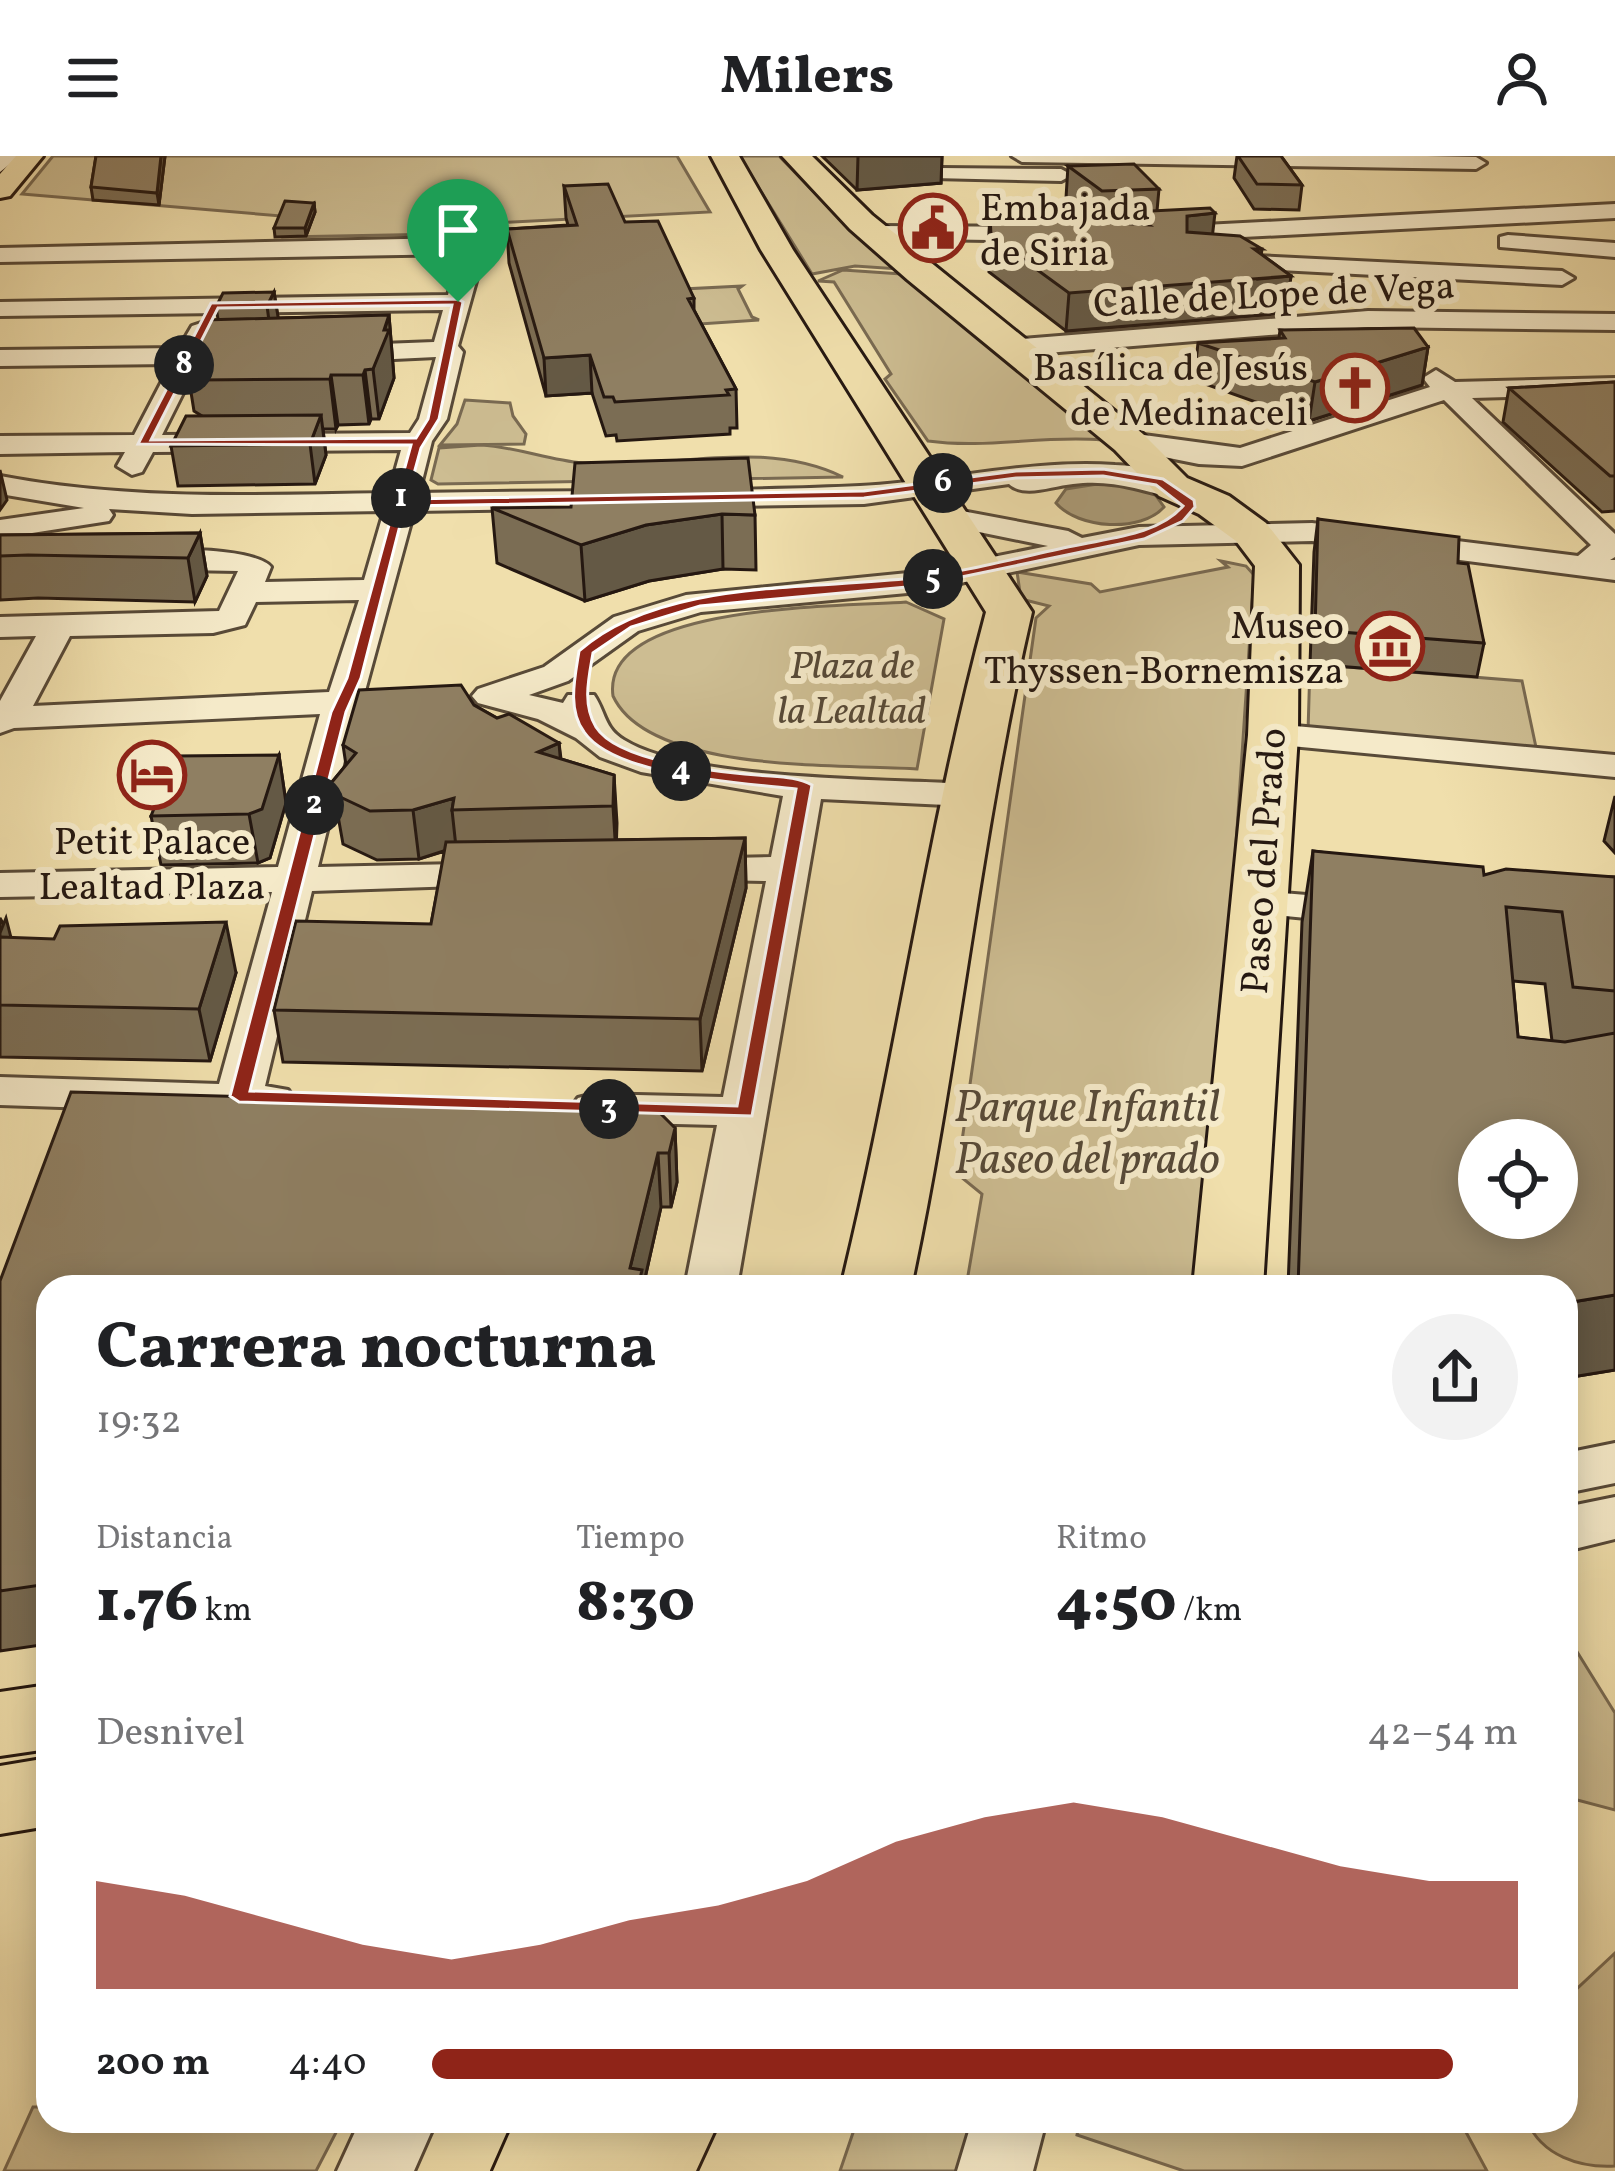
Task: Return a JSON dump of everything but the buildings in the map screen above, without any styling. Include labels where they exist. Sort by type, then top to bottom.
[{"type":"highway","points":[[725,156],[777,250],[1009,612],[967,795],[900,1198],[879,1275]]},
{"type":"highway","name":"Paseo del Prado","points":[[796,156],[1010,348],[1129,442],[1173,487],[1214,506],[1251,532],[1270,551],[1279,573],[1273,735],[1229,1275]]},
{"type":"highway","points":[[545,2171],[562,2133]]},
{"type":"highway","points":[[643,2171],[662,2133]]},
{"type":"main road","points":[[0,186],[30,156]]},
{"type":"main road","points":[[0,1724],[36,1719]]},
{"type":"main road","points":[[0,1800],[36,1794]]},
{"type":"street","points":[[0,166],[14,156]]},
{"type":"street","points":[[0,186],[14,156]]},
{"type":"street","points":[[1022,156],[1120,163]]},
{"type":"street","points":[[939,165],[1474,160],[1531,276]]},
{"type":"street","points":[[939,165],[987,232]]},
{"type":"street","points":[[1146,204],[1172,234]]},
{"type":"street","points":[[1594,280],[1250,263],[1116,246],[1172,234],[1312,218],[1610,218]]},
{"type":"street","points":[[1312,218],[1615,250]]},
{"type":"street","points":[[1312,218],[1345,267],[1448,390],[1609,560]]},
{"type":"street","points":[[1228,231],[1250,263]]},
{"type":"street","points":[[987,232],[1073,243],[960,244],[890,239],[987,232]]},
{"type":"street","points":[[890,239],[1043,246]]},
{"type":"street","points":[[0,252],[471,245],[445,347]]},
{"type":"street","points":[[0,627],[213,623],[233,618],[254,567],[244,561],[98,558],[120,487],[243,249]]},
{"type":"street","points":[[0,309],[458,302]]},
{"type":"street","name":"Calle de Lope de Vega","points":[[1010,348],[1388,320],[1615,322]]},
{"type":"street","points":[[0,358],[417,352],[445,347]]},
{"type":"street","points":[[239,1096],[341,702],[354,678],[418,441],[434,419],[450,352],[445,347]]},
{"type":"street","points":[[1129,442],[1233,458],[1448,390],[1615,386]]},
{"type":"street","points":[[0,445],[418,441]]},
{"type":"street","points":[[0,485],[114,506],[864,495],[936,501],[1050,477],[1123,474],[1359,529],[1609,560]]},
{"type":"street","points":[[1050,477],[1037,500],[1047,515],[1093,531],[1139,536],[1179,519],[1189,507],[1173,487]]},
{"type":"street","points":[[936,501],[1038,537],[1097,542]]},
{"type":"street","points":[[0,529],[114,506]]},
{"type":"street","points":[[448,698],[491,696],[556,674],[626,624],[698,602],[918,582],[1139,536],[1316,532],[1609,560]]},
{"type":"street","points":[[244,592],[377,590]]},
{"type":"street","points":[[1,719],[14,708],[58,627]]},
{"type":"street","points":[[586,651],[579,694],[590,730]]},
{"type":"street","points":[[491,696],[551,711],[619,751],[664,767],[719,778],[967,795]]},
{"type":"street","points":[[1,719],[405,700]]},
{"type":"street","points":[[1273,735],[1615,766]]},
{"type":"street","points":[[712,1275],[804,785]]},
{"type":"street","points":[[651,872],[789,868]]},
{"type":"street","points":[[0,885],[536,874]]},
{"type":"street","points":[[1259,903],[1409,916]]},
{"type":"street","points":[[0,1091],[313,1101]]},
{"type":"street","points":[[548,1107],[745,1112]]},
{"type":"street","points":[[1578,1471],[1615,1463]]},
{"type":"street","points":[[1578,1526],[1615,1518]]},
{"type":"street","points":[[375,2171],[393,2133]]},
{"type":"street","points":[[994,2171],[1005,2133]]},
{"type":"green space","points":[[53,156],[677,156],[710,212],[451,225],[451,232],[444,234],[282,237],[276,234],[282,216],[22,194]]},
{"type":"green space","points":[[739,156],[779,156],[841,220],[899,269],[855,266],[812,274]]},
{"type":"green space","points":[[843,270],[902,274],[1102,440],[928,441],[885,379],[891,374],[834,282],[818,281]]},
{"type":"green space","points":[[742,286],[738,289],[752,317],[759,320],[700,324],[684,289]]},
{"type":"green space","points":[[465,400],[510,403],[526,434],[524,444],[440,445],[457,424]]},
{"type":"green space","points":[[481,445],[583,463],[780,459],[843,477],[438,484],[431,480],[439,448]]},
{"type":"green space","name":"Parque Infantil Paseo del prado","points":[[1221,561],[1246,566],[1254,575],[1234,874],[1196,1275],[968,1275],[982,1194],[961,1177],[959,1162],[1036,618],[1049,606],[1021,599],[1017,572],[1091,584],[1100,592],[1228,567]]},
{"type":"green space","name":"Plaza de la Lealtad","points":[[906,602],[944,619],[917,769],[798,764],[706,752],[665,740],[633,721],[613,696],[619,665],[645,642],[684,626],[784,609]]},
{"type":"green space","points":[[1310,664],[1522,681],[1537,752],[1308,732]]},
{"type":"green space","points":[[1578,1653],[1615,1713],[1615,1810],[1578,1800]]},
{"type":"green space","points":[[1615,1953],[1615,2166],[1576,2162],[1552,2151],[1534,2133],[1578,2133],[1578,1988]]},
{"type":"green space","points":[[33,2107],[36,2133],[336,2133],[316,2171],[4,2171]]},
{"type":"green space","points":[[853,2133],[976,2133],[965,2171],[840,2171]]},
{"type":"green space","points":[[1466,2133],[1487,2171],[1184,2171],[1077,2135]]},
{"type":"shaded area","points":[[1110,482],[1154,493],[1164,507],[1141,521],[1110,524],[1079,518],[1056,503],[1066,489]]},
{"type":"place","name":"Embajada de Siria","points":[[933,228]]},
{"type":"place","name":"Basílica de Jesús de Medinaceli","points":[[1355,388]]},
{"type":"place","name":"Museo Thyssen-Bornemisza","points":[[1390,646]]},
{"type":"place","name":"Petit Palace Lealtad Plaza","points":[[152,775]]},
{"type":"route","points":[[458,302],[214,305],[144,444],[418,441],[400,502],[864,495],[1016,475],[1103,473],[1159,482],[1188,500],[1189,507],[1179,519],[1139,536],[918,582],[698,602],[626,624],[586,651],[579,694],[590,730],[602,741],[641,760],[691,773],[804,785],[745,1112],[239,1096],[338,712],[354,678],[399,506],[416,448],[418,441],[434,419],[450,352],[445,347],[458,302]]}]
